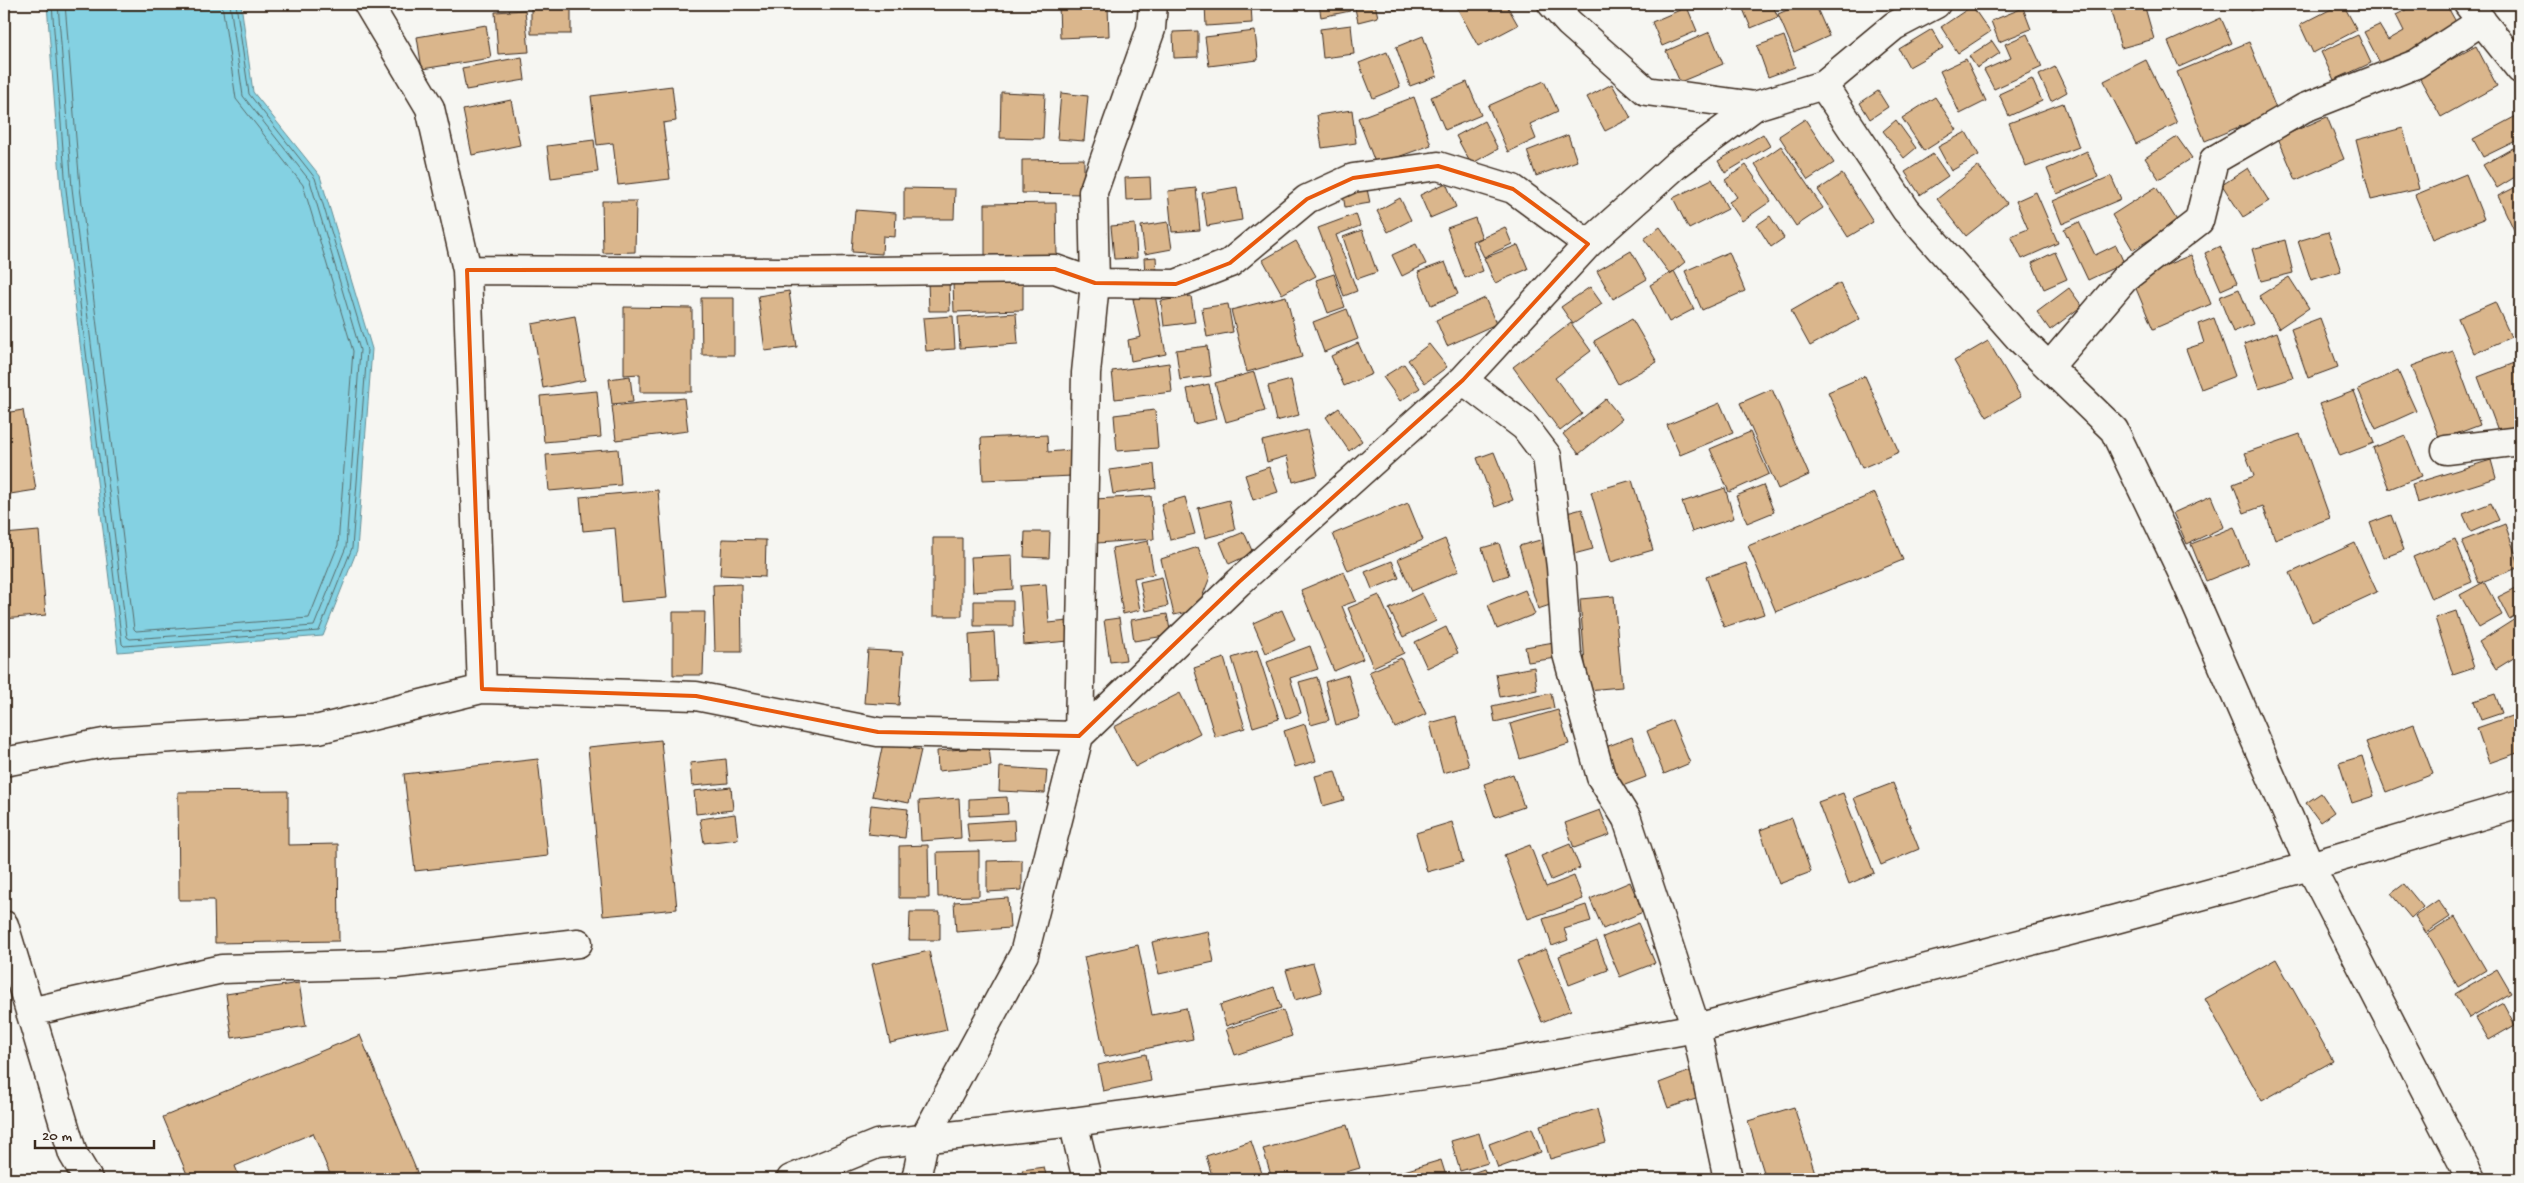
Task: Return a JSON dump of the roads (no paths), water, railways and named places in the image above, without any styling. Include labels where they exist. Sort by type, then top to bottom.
[{"type":"street","points":[[368,4],[430,108],[467,270],[482,689]]},
{"type":"street","points":[[916,1179],[925,1137],[1024,954],[1079,736],[1086,373],[1095,283],[1093,192],[1151,29],[1153,4]]},
{"type":"street","points":[[1552,4],[1569,23],[1646,91],[1755,106]]},
{"type":"street","points":[[4,762],[109,742],[319,729],[482,689],[696,696],[878,732],[1079,736],[1239,582],[1463,380],[1588,244],[1676,165],[1755,106],[1823,84],[1894,26],[1936,4]]},
{"type":"street","points":[[2049,367],[2125,278],[2199,221],[2214,160],[2304,108],[2416,64],[2475,12],[2520,69]]},
{"type":"street","points":[[1823,84],[1906,210],[2019,338],[2114,430],[2182,572],[2310,866],[2471,1179]]},
{"type":"street","points":[[467,270],[778,272],[1054,270],[1095,283],[1176,284],[1230,263],[1307,199],[1353,178],[1438,166],[1513,190],[1588,244]]},
{"type":"street","points":[[1463,380],[1525,427],[1548,456],[1561,567],[1567,654],[1601,777],[1627,819],[1696,1028],[1728,1179]]},
{"type":"street","points":[[2446,450],[2519,444]]},
{"type":"street","points":[[791,1179],[877,1144],[925,1137],[1073,1122],[1484,1067],[1696,1028],[2116,919],[2310,866],[2520,804]]},
{"type":"street","points":[[4,925],[73,1154],[88,1179]]},
{"type":"street","points":[[30,1012],[222,969],[396,964],[578,943]]},
{"type":"street","points":[[1073,1122],[1087,1179]]},
{"type":"water","points":[[47,4],[241,4],[253,92],[320,176],[372,349],[357,550],[323,636],[118,652],[61,189]]}]
